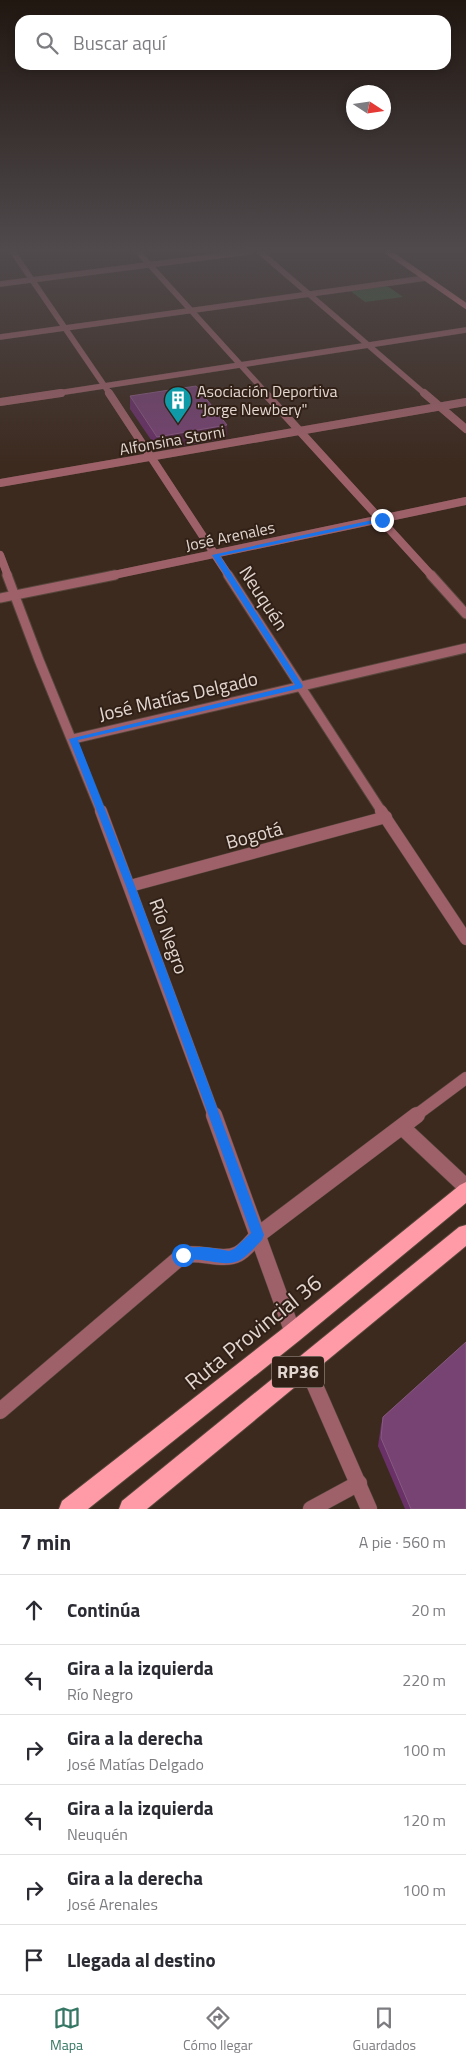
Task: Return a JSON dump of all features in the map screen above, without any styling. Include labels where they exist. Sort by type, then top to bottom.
[{"type":"main road","name":"Ruta Provincial 36","points":[[70,1509],[293,1333],[466,1189]]},
{"type":"main road","name":"RP36","points":[[130,1509],[466,1234]]},
{"type":"street","name":"Neuquén","points":[[61,322],[153,457],[299,686],[466,939]]},
{"type":"street","points":[[0,337],[104,322]]},
{"type":"street","points":[[202,322],[466,614]]},
{"type":"street","points":[[341,322],[466,429]]},
{"type":"street","points":[[0,402],[466,330]]},
{"type":"street","name":"Alfonsina Storni","points":[[0,483],[466,402]]},
{"type":"street","name":"José Arenales","points":[[0,598],[216,555],[466,501]]},
{"type":"street","name":"Río Negro","points":[[0,555],[39,660],[73,739],[130,886],[293,1333]]},
{"type":"street","name":"José Matías Delgado","points":[[73,739],[466,648]]},
{"type":"street","name":"Bogotá","points":[[130,886],[386,817]]},
{"type":"street","points":[[0,1411],[183,1255],[193,1252],[229,1257],[237,1255],[258,1235],[466,1078]]},
{"type":"street","points":[[402,1128],[466,1189]]},
{"type":"street","points":[[306,1365],[369,1509]]},
{"type":"street","points":[[311,1509],[358,1483]]},
{"type":"building","points":[[196,386],[227,425],[157,437],[130,396]]},
{"type":"building","points":[[466,1342],[466,1509],[411,1509],[381,1438],[383,1417]]},
{"type":"place","name":"Asociación Deportiva \"Jorge Newbery\"","points":[[178,424]]},
{"type":"route","points":[[183,1255],[193,1252],[205,1252],[229,1257],[237,1255],[258,1235],[130,886],[73,739],[299,686],[216,555],[382,520]]}]
